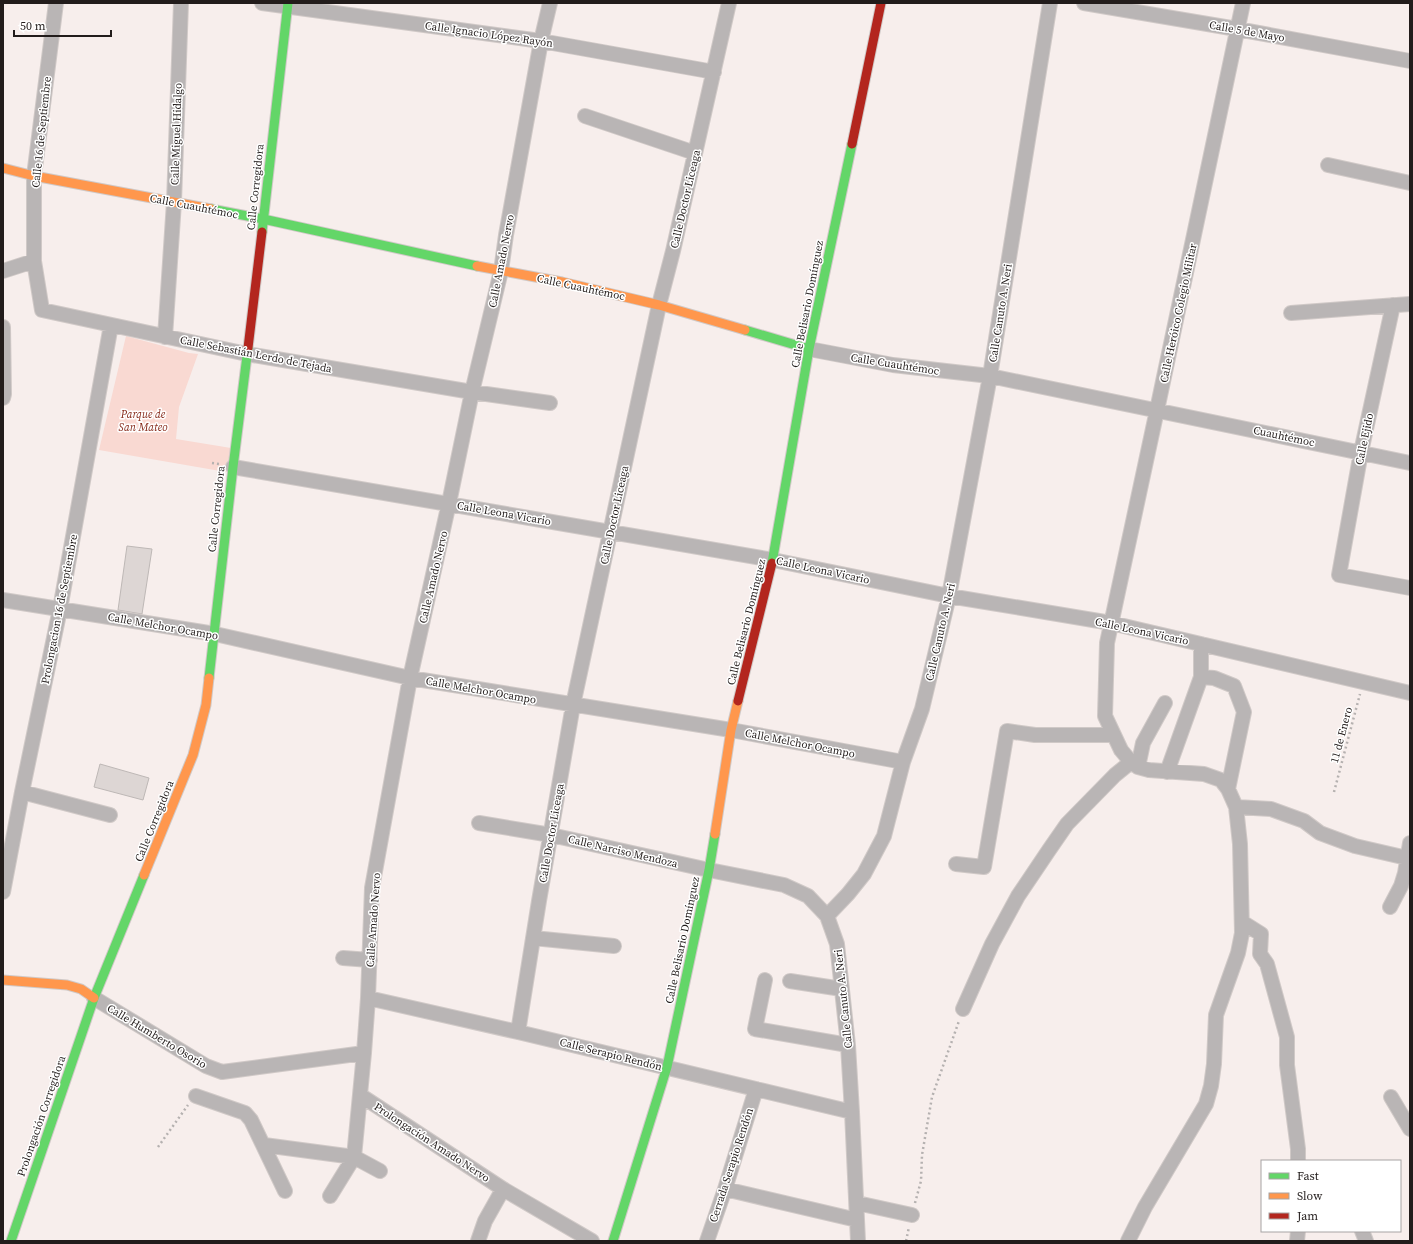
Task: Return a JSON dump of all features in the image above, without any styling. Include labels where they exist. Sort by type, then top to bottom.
[{"type":"street","name":"Calle 16 de Septiembre","points":[[42,310],[34,261],[34,176],[56,3]]},
{"type":"street","name":"Calle Miguel Hidalgo","points":[[165,337],[174,202],[182,3]]},
{"type":"street","name":"Calle Ignacio López Rayón","points":[[262,3],[288,5],[541,41],[714,72]]},
{"type":"street","name":"Calle Amado Nervo","points":[[354,1157],[368,998],[372,888],[410,678],[472,392],[501,271],[506,235],[541,41],[550,3]]},
{"type":"street","name":"Calle Doctor Liceaga","points":[[518,1032],[573,705],[659,305],[673,251],[729,3]]},
{"type":"street","name":"Calle Belisario Domínguez","points":[[612,1241],[667,1067],[709,870],[731,730],[773,560],[809,349],[881,3]]},
{"type":"street","name":"Calle Canuto A. Neri","points":[[858,1241],[848,1045],[837,944],[827,916],[848,894],[864,874],[884,836],[903,762],[922,709],[949,596],[990,376],[1050,3]]},
{"type":"street","name":"Calle 5 de Mayo","points":[[1084,3],[1237,29],[1410,61]]},
{"type":"street","name":"Calle Heróico Colegio Militar","points":[[1134,764],[1121,750],[1105,716],[1107,643],[1158,410],[1243,3]]},
{"type":"street","name":"Calle Corregidora","points":[[94,998],[194,755],[206,705],[288,5]]},
{"type":"street","points":[[585,116],[695,153]]},
{"type":"street","points":[[1328,164],[1410,183]]},
{"type":"street","name":"Calle Cuauhtémoc","points":[[3,168],[34,176],[263,219],[501,271],[562,282],[659,305],[809,349],[892,365],[990,376],[1158,410]]},
{"type":"street","points":[[3,271],[34,261]]},
{"type":"street","points":[[1291,313],[1410,304]]},
{"type":"street","name":"Calle Ejido","points":[[1393,305],[1361,452],[1338,575],[1410,588]]},
{"type":"street","name":"Calle Sebastián Lerdo de Tejada","points":[[42,310],[247,354],[472,392],[550,403]]},
{"type":"street","name":"Prolongacion 16 de Septiembre","points":[[3,892],[60,609],[110,325]]},
{"type":"street","points":[[3,327],[3,398]]},
{"type":"street","name":"Cuauhtémoc","points":[[1158,410],[1410,463]]},
{"type":"street","name":"Calle Leona Vicario","points":[[233,467],[773,560],[949,596],[1111,623],[1410,693]]},
{"type":"street","name":"Calle Melchor Ocampo","points":[[3,600],[215,634],[410,678],[731,730],[903,762]]},
{"type":"street","points":[[1167,772],[1202,677],[1200,644]]},
{"type":"street","points":[[1202,677],[1214,678],[1234,686],[1244,712],[1228,789]]},
{"type":"street","points":[[963,1009],[992,944],[1018,896],[1067,824],[1115,775],[1134,764],[1143,743],[1165,703]]},
{"type":"street","points":[[956,864],[984,867],[1007,731],[1035,735],[1114,735]]},
{"type":"street","points":[[1128,1241],[1148,1201],[1206,1104],[1211,1086],[1214,1064],[1216,1015],[1238,953],[1242,933],[1240,844],[1236,807],[1228,789],[1220,780],[1204,774],[1149,770],[1134,764]]},
{"type":"street","points":[[22,792],[110,814]]},
{"type":"street","points":[[1236,807],[1271,809],[1304,821],[1320,832],[1355,846],[1407,858]]},
{"type":"street","name":"Calle Narciso Mendoza","points":[[479,822],[551,835],[784,885],[808,896],[827,916]]},
{"type":"street","points":[[1390,907],[1407,875],[1407,858],[1410,843]]},
{"type":"street","points":[[1242,922],[1261,934],[1260,954],[1267,964],[1287,1037],[1287,1065],[1298,1160]]},
{"type":"street","points":[[533,938],[614,946]]},
{"type":"street","points":[[343,958],[370,960]]},
{"type":"street","points":[[3,980],[67,985],[81,989],[94,998]]},
{"type":"street","points":[[766,980],[755,1029],[848,1045]]},
{"type":"street","points":[[790,981],[842,989]]},
{"type":"street","name":"Calle Humberto Osorio","points":[[94,998],[206,1066],[222,1072],[364,1054]]},
{"type":"street","name":"Prolongación Corregidora","points":[[11,1241],[94,998]]},
{"type":"street","name":"Calle Serapio Rendón","points":[[368,998],[667,1067],[852,1112]]},
{"type":"street","name":"Cerrada Serapio Rendón","points":[[707,1241],[725,1189],[756,1088]]},
{"type":"street","name":"Prolongación Amado Nervo","points":[[360,1095],[503,1189],[592,1241]]},
{"type":"street","points":[[196,1096],[246,1113],[264,1145],[285,1191]]},
{"type":"street","points":[[1391,1097],[1410,1128]]},
{"type":"street","points":[[264,1145],[354,1157],[380,1171]]},
{"type":"street","points":[[330,1196],[354,1157]]},
{"type":"street","points":[[478,1241],[485,1221],[503,1189]]},
{"type":"street","points":[[725,1189],[857,1220]]},
{"type":"street","points":[[857,1202],[912,1215]]},
{"type":"path","name":"11 de Enero","points":[[1334,792],[1364,682]]},
{"type":"path","points":[[906,1241],[921,1181],[922,1155],[932,1097],[963,1009]]},
{"type":"green space","name":"Parque de San Mateo","points":[[126,336],[189,353],[198,354],[179,407],[176,439],[231,448],[226,472],[99,450]]},
{"type":"building","points":[[127,546],[152,549],[142,614],[118,610]]},
{"type":"building","points":[[100,764],[149,778],[143,800],[94,787]]},
{"type":"traffic: fast","points":[[262,232],[288,3]]},
{"type":"traffic: fast","points":[[772,563],[809,349],[852,144]]},
{"type":"traffic: fast","points":[[211,209],[477,266]]},
{"type":"traffic: fast","points":[[745,330],[809,349]]},
{"type":"traffic: fast","points":[[209,678],[248,348]]},
{"type":"traffic: fast","points":[[613,1241],[667,1067],[709,870],[715,834]]},
{"type":"traffic: fast","points":[[11,1241],[94,998],[144,875]]},
{"type":"traffic: slow","points":[[3,168],[34,176],[211,209]]},
{"type":"traffic: slow","points":[[477,266],[562,282],[659,305],[745,330]]},
{"type":"traffic: slow","points":[[144,875],[193,755],[206,705],[209,678]]},
{"type":"traffic: slow","points":[[715,834],[731,730],[738,701]]},
{"type":"traffic: slow","points":[[3,980],[67,985],[81,989],[94,998]]},
{"type":"traffic: jam","points":[[852,144],[881,3]]},
{"type":"traffic: jam","points":[[248,348],[262,232]]},
{"type":"traffic: jam","points":[[738,701],[772,563]]}]
